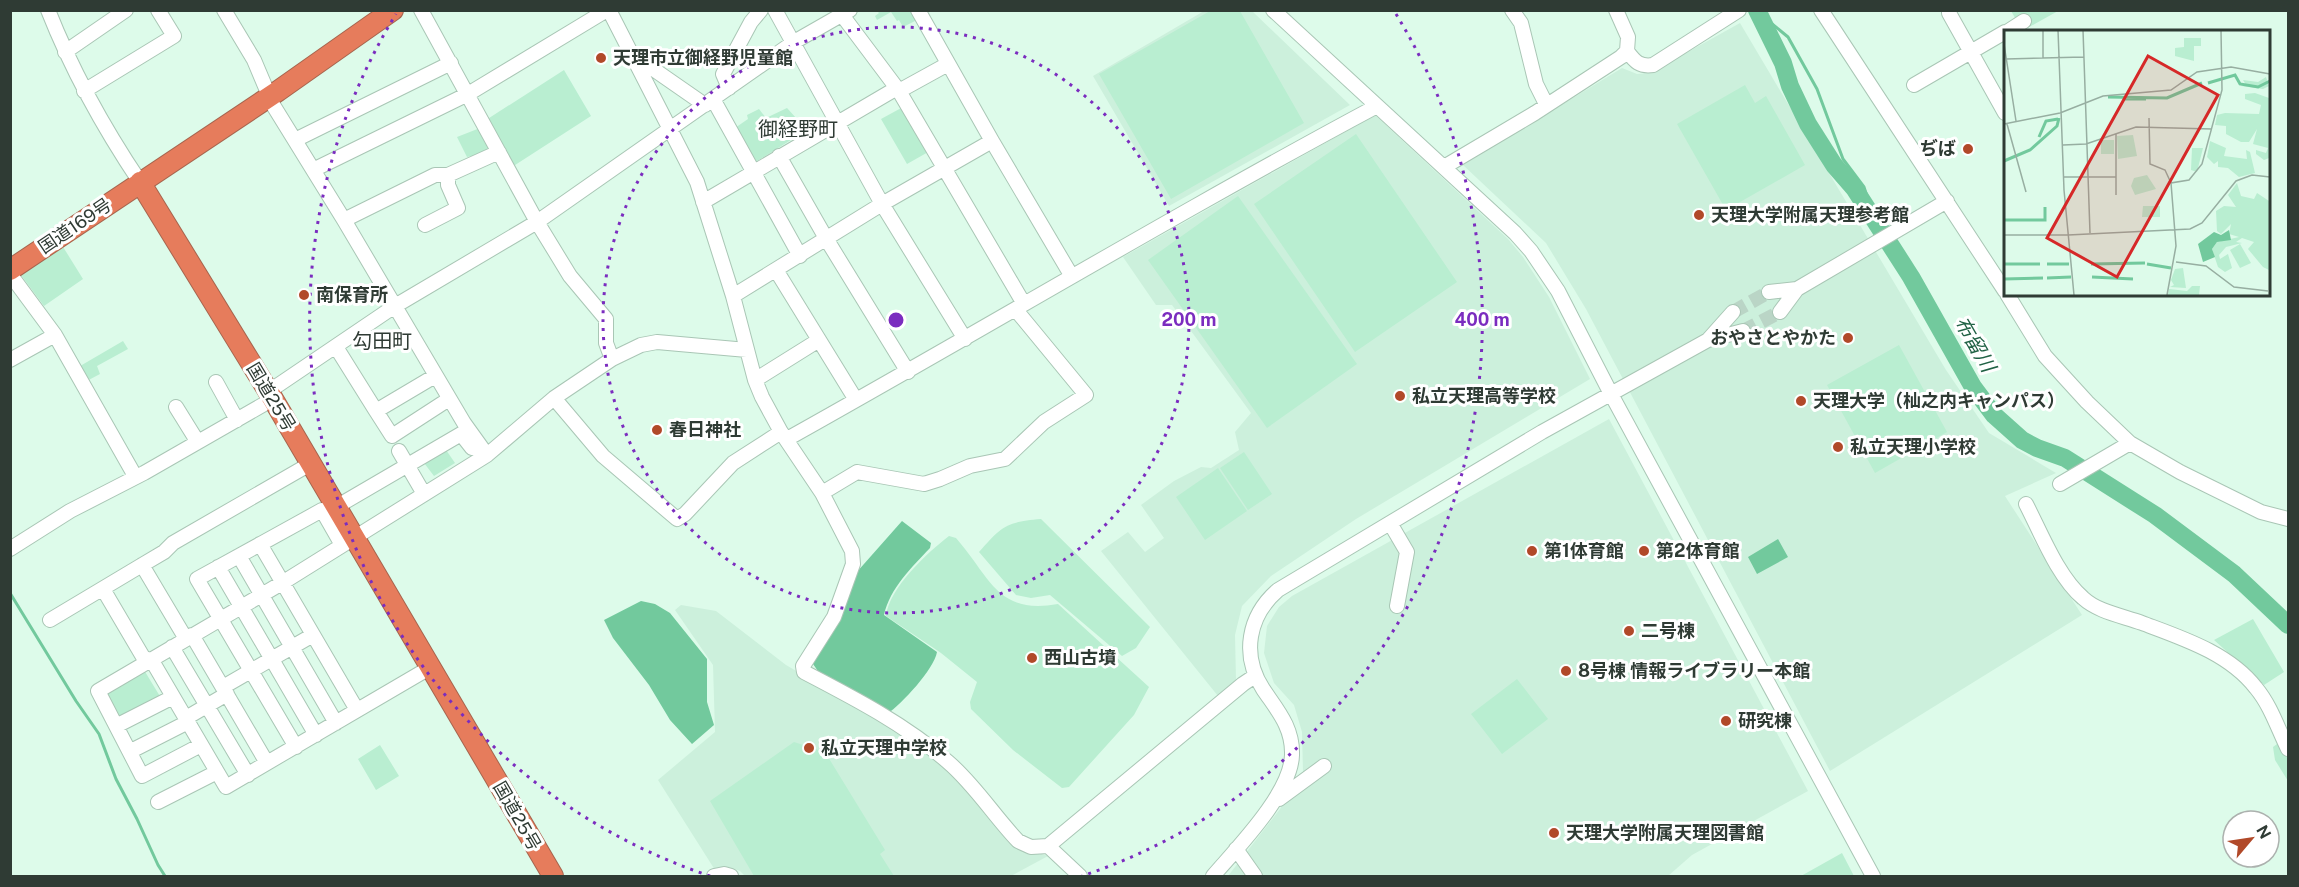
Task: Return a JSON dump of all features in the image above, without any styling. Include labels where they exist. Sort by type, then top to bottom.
[{"type":"highway","points":[[140,182],[393,10]]},
{"type":"highway","name":"国道169号","points":[[11,270],[140,182]]},
{"type":"highway","name":"国道25号","points":[[140,182],[336,507],[348,542],[430,667],[553,876]]},
{"type":"street","points":[[48,10],[65,52],[105,131],[140,182]]},
{"type":"street","points":[[65,52],[126,10]]},
{"type":"street","points":[[84,91],[174,36],[158,10]]},
{"type":"street","points":[[224,10],[254,60],[268,96],[344,219],[484,457]]},
{"type":"street","points":[[422,10],[537,222],[570,276],[606,319],[606,343],[612,359]]},
{"type":"street","points":[[313,170],[468,94],[608,10],[690,166],[733,296],[756,380],[784,435],[822,493],[852,551],[853,564],[834,617],[803,666],[804,672],[858,700],[910,732],[949,763],[1018,841],[1031,847],[1048,846],[1256,675]]},
{"type":"street","points":[[729,88],[723,74],[751,22],[761,10]]},
{"type":"street","points":[[775,10],[882,204],[965,339]]},
{"type":"street","points":[[918,10],[1071,275]]},
{"type":"street","points":[[1273,10],[1515,234],[1546,271],[1873,876]]},
{"type":"street","points":[[1512,10],[1521,23],[1536,84],[1546,104]]},
{"type":"street","points":[[1616,10],[1628,37],[1627,51],[1643,66],[1653,65],[1739,10]]},
{"type":"street","points":[[1821,10],[2004,289]]},
{"type":"street","points":[[10,549],[70,511],[237,420],[395,306],[537,222],[794,42],[846,13],[898,90],[944,168],[1020,307],[1086,395],[1044,422],[1005,459],[970,466],[924,484],[858,472],[822,493]]},
{"type":"street","points":[[1948,13],[2004,111]]},
{"type":"street","points":[[2009,30],[2024,21]]},
{"type":"street","points":[[1914,85],[2004,33]]},
{"type":"street","points":[[1444,167],[1535,113],[1608,66],[1627,51]]},
{"type":"street","points":[[631,54],[709,102],[754,172],[800,256]]},
{"type":"street","points":[[295,140],[451,63]]},
{"type":"street","points":[[703,202],[837,122],[948,64]]},
{"type":"street","points":[[554,398],[603,456],[677,519],[685,514],[733,463],[908,372],[1071,275],[1377,106]]},
{"type":"street","points":[[733,296],[882,204],[992,141]]},
{"type":"street","points":[[344,219],[435,176],[448,176],[499,152]]},
{"type":"street","points":[[779,156],[826,240],[908,372]]},
{"type":"street","points":[[425,225],[458,208],[448,185],[448,176]]},
{"type":"street","points":[[1780,312],[1797,289],[1947,201]]},
{"type":"street","points":[[11,270],[55,335],[135,476]]},
{"type":"street","points":[[776,270],[856,400]]},
{"type":"street","points":[[1769,292],[1797,289]]},
{"type":"street","points":[[2008,296],[2045,356],[2087,402],[2130,443],[2180,472],[2251,507],[2289,519]]},
{"type":"street","points":[[1708,340],[1732,312]]},
{"type":"street","points":[[1213,876],[1270,806],[1284,786],[1290,770],[1292,754],[1290,734],[1284,718],[1256,675],[1250,651],[1250,634],[1256,616],[1266,600],[1278,590],[1390,523],[1611,394],[1708,340],[1743,331]]},
{"type":"street","points":[[10,360],[55,335]]},
{"type":"street","points":[[756,380],[819,340]]},
{"type":"street","points":[[201,745],[142,776],[118,725],[98,691],[282,583],[484,457],[554,398],[612,359],[641,345],[657,342],[747,350]]},
{"type":"street","points":[[336,347],[392,436],[449,399]]},
{"type":"street","points":[[376,411],[435,376]]},
{"type":"street","points":[[216,382],[237,420]]},
{"type":"street","points":[[176,407],[196,443]]},
{"type":"street","points":[[336,507],[460,434],[484,457]]},
{"type":"street","points":[[2060,483],[2130,443]]},
{"type":"street","points":[[399,451],[424,494]]},
{"type":"street","points":[[50,620],[142,566],[164,552],[173,543],[310,464]]},
{"type":"street","points":[[2026,504],[2064,576],[2081,597],[2092,605],[2144,623],[2216,653],[2258,689],[2289,749]]},
{"type":"street","points":[[296,747],[197,579],[322,510],[348,542]]},
{"type":"street","points":[[1390,523],[1407,552],[1396,606]]},
{"type":"street","points":[[260,544],[357,710]]},
{"type":"street","points":[[238,556],[336,723]]},
{"type":"street","points":[[142,566],[225,691],[267,763]]},
{"type":"street","points":[[218,567],[316,735]]},
{"type":"street","points":[[103,589],[173,697],[226,787],[430,667]]},
{"type":"street","points":[[130,751],[187,720],[250,672],[313,635]]},
{"type":"street","points":[[172,647],[248,775]]},
{"type":"street","points":[[118,725],[173,697]]},
{"type":"street","points":[[1270,806],[1324,766]]},
{"type":"street","points":[[158,802],[217,772]]},
{"type":"street","points":[[1048,846],[1080,876]]},
{"type":"street","points":[[1236,849],[1255,876]]},
{"type":"street","points":[[714,876],[724,874],[731,876]]},
{"type":"shaded area","points":[[877,11],[917,11],[921,18],[903,27],[891,12],[877,20],[875,16],[879,13]]},
{"type":"shaded area","points":[[1204,11],[1252,11],[1350,105],[1169,206],[1093,76]]},
{"type":"shaded area","points":[[1210,11],[1240,11],[1304,123],[1171,199],[1099,74]]},
{"type":"shaded area","points":[[2011,11],[2058,11],[2024,30],[2029,24],[2017,21]]},
{"type":"shaded area","name":"天理大学（杣之内キャンパス）","points":[[1740,23],[1946,370],[1989,433],[2056,473],[2005,496],[2082,615],[1830,771],[1586,309],[1546,243],[1463,165],[1622,68],[1637,74],[1650,73]]},
{"type":"shaded area","points":[[564,70],[591,116],[512,167],[486,120]]},
{"type":"shaded area","points":[[1745,85],[1755,103],[1766,96],[1805,165],[1726,210],[1677,124]]},
{"type":"shaded area","points":[[903,107],[930,151],[907,164],[881,119]]},
{"type":"shaded area","points":[[787,108],[807,130],[757,161],[749,160],[732,130],[748,119],[747,115],[759,109],[766,118]]},
{"type":"shaded area","name":"私立天理高等学校","points":[[1375,115],[1508,239],[1523,257],[1549,297],[1590,379],[1356,519],[1271,576],[1242,606],[1235,635],[1236,680],[1218,696],[1101,551],[1128,532],[1145,552],[1164,538],[1141,505],[1174,481],[1201,467],[1211,468],[1239,450],[1235,432],[1251,413],[1172,305],[1156,305],[1123,257]]},
{"type":"shaded area","points":[[480,128],[492,150],[473,160],[471,156],[467,157],[457,137]]},
{"type":"shaded area","points":[[1356,134],[1457,282],[1355,352],[1254,204]]},
{"type":"shaded area","points":[[1238,196],[1357,364],[1267,428],[1148,260]]},
{"type":"shaded area","points":[[60,242],[83,279],[44,306],[18,271]]},
{"type":"shaded area","points":[[123,341],[128,349],[97,366],[100,374],[83,383],[75,369]]},
{"type":"shaded area","points":[[1899,345],[1947,432],[1875,473],[1827,385]]},
{"type":"shaded area","points":[[1609,419],[1808,791],[1692,855],[1668,876],[1228,876],[1280,809],[1303,772],[1302,732],[1294,705],[1274,683],[1264,653],[1267,626],[1279,607],[1292,596]]},
{"type":"shaded area","points":[[444,447],[455,463],[434,476],[421,459]]},
{"type":"shaded area","points":[[1244,452],[1272,494],[1248,510],[1220,468]]},
{"type":"shaded area","points":[[1218,468],[1247,511],[1205,540],[1176,497]]},
{"type":"shaded area","points":[[1041,519],[1150,627],[1136,648],[1122,656],[1050,595],[1031,598],[1016,595],[979,552],[993,536],[1005,527]]},
{"type":"shaded area","points":[[902,521],[931,543],[930,548],[896,587],[884,615],[937,652],[935,659],[916,686],[887,714],[843,685],[820,674],[813,664],[843,612],[856,573]]},
{"type":"shaded area","name":"西山古墳","points":[[949,536],[956,538],[997,590],[1021,604],[1038,606],[1058,604],[1149,687],[1134,715],[1069,787],[1062,788],[1013,750],[971,709],[970,702],[977,682],[941,653],[886,616],[894,594],[902,583],[931,551]]},
{"type":"shaded area","points":[[1778,539],[1788,557],[1757,574],[1748,557]]},
{"type":"shaded area","points":[[641,601],[655,604],[670,613],[707,659],[707,702],[714,725],[692,744],[670,720],[649,685],[613,638],[604,620]]},
{"type":"shaded area","name":"私立天理中学校","points":[[681,605],[716,611],[786,665],[887,724],[944,763],[1019,847],[1048,856],[1011,876],[745,876],[740,871],[725,866],[715,870],[658,780],[715,732],[713,665],[675,610]]},
{"type":"shaded area","points":[[2253,619],[2284,672],[2264,685],[2214,640]]},
{"type":"shaded area","points":[[144,670],[161,698],[120,721],[104,694]]},
{"type":"shaded area","points":[[1517,679],[1548,719],[1502,754],[1471,714]]},
{"type":"shaded area","points":[[794,742],[825,752],[885,850],[880,854],[894,876],[754,876],[710,801]]},
{"type":"shaded area","points":[[2277,744],[2288,759],[2288,781],[2275,760],[2273,747]]},
{"type":"shaded area","points":[[380,745],[399,776],[376,790],[358,759]]},
{"type":"shaded area","points":[[1842,853],[1854,876],[1801,876]]},
{"type":"waterway","name":"布留川","points":[[1757,10],[1783,63],[1790,86],[1808,124],[1834,165],[1854,188],[1911,277],[1973,387],[1994,415],[2022,440],[2065,458],[2155,515],[2234,574],[2288,625]]},
{"type":"waterway","points":[[1759,13],[1788,37],[1817,89],[1843,159],[1864,187],[1875,221]]},
{"type":"waterway","points":[[10,593],[76,701],[99,734],[116,779],[165,876]]},
{"type":"tunnel","points":[[1733,312],[1769,292]]},
{"type":"tunnel","points":[[1743,331],[1780,312]]},
{"type":"place","name":"天理市立御経野児童館","points":[[601,58]]},
{"type":"place","name":"ぢば","points":[[1968,149]]},
{"type":"place","name":"天理大学附属天理参考館","points":[[1699,215]]},
{"type":"place","name":"南保育所","points":[[304,295]]},
{"type":"place","name":"おやさとやかた","points":[[1848,338]]},
{"type":"place","name":"私立天理高等学校","points":[[1400,396]]},
{"type":"place","name":"天理大学（杣之内キャンパス）","points":[[1801,401]]},
{"type":"place","name":"春日神社","points":[[657,430]]},
{"type":"place","name":"私立天理小学校","points":[[1838,447]]},
{"type":"place","name":"第1体育館","points":[[1532,551]]},
{"type":"place","name":"第2体育館","points":[[1644,551]]},
{"type":"place","name":"二号棟","points":[[1629,631]]},
{"type":"place","name":"西山古墳","points":[[1032,658]]},
{"type":"place","name":"8号棟 情報ライブラリー本館","points":[[1566,671]]},
{"type":"place","name":"研究棟","points":[[1726,721]]},
{"type":"place","name":"私立天理中学校","points":[[809,748]]},
{"type":"place","name":"天理大学附属天理図書館","points":[[1554,833]]},
{"type":"district","name":"御経野町","points":[[798,129]]},
{"type":"district","name":"勾田町","points":[[382,341]]}]
